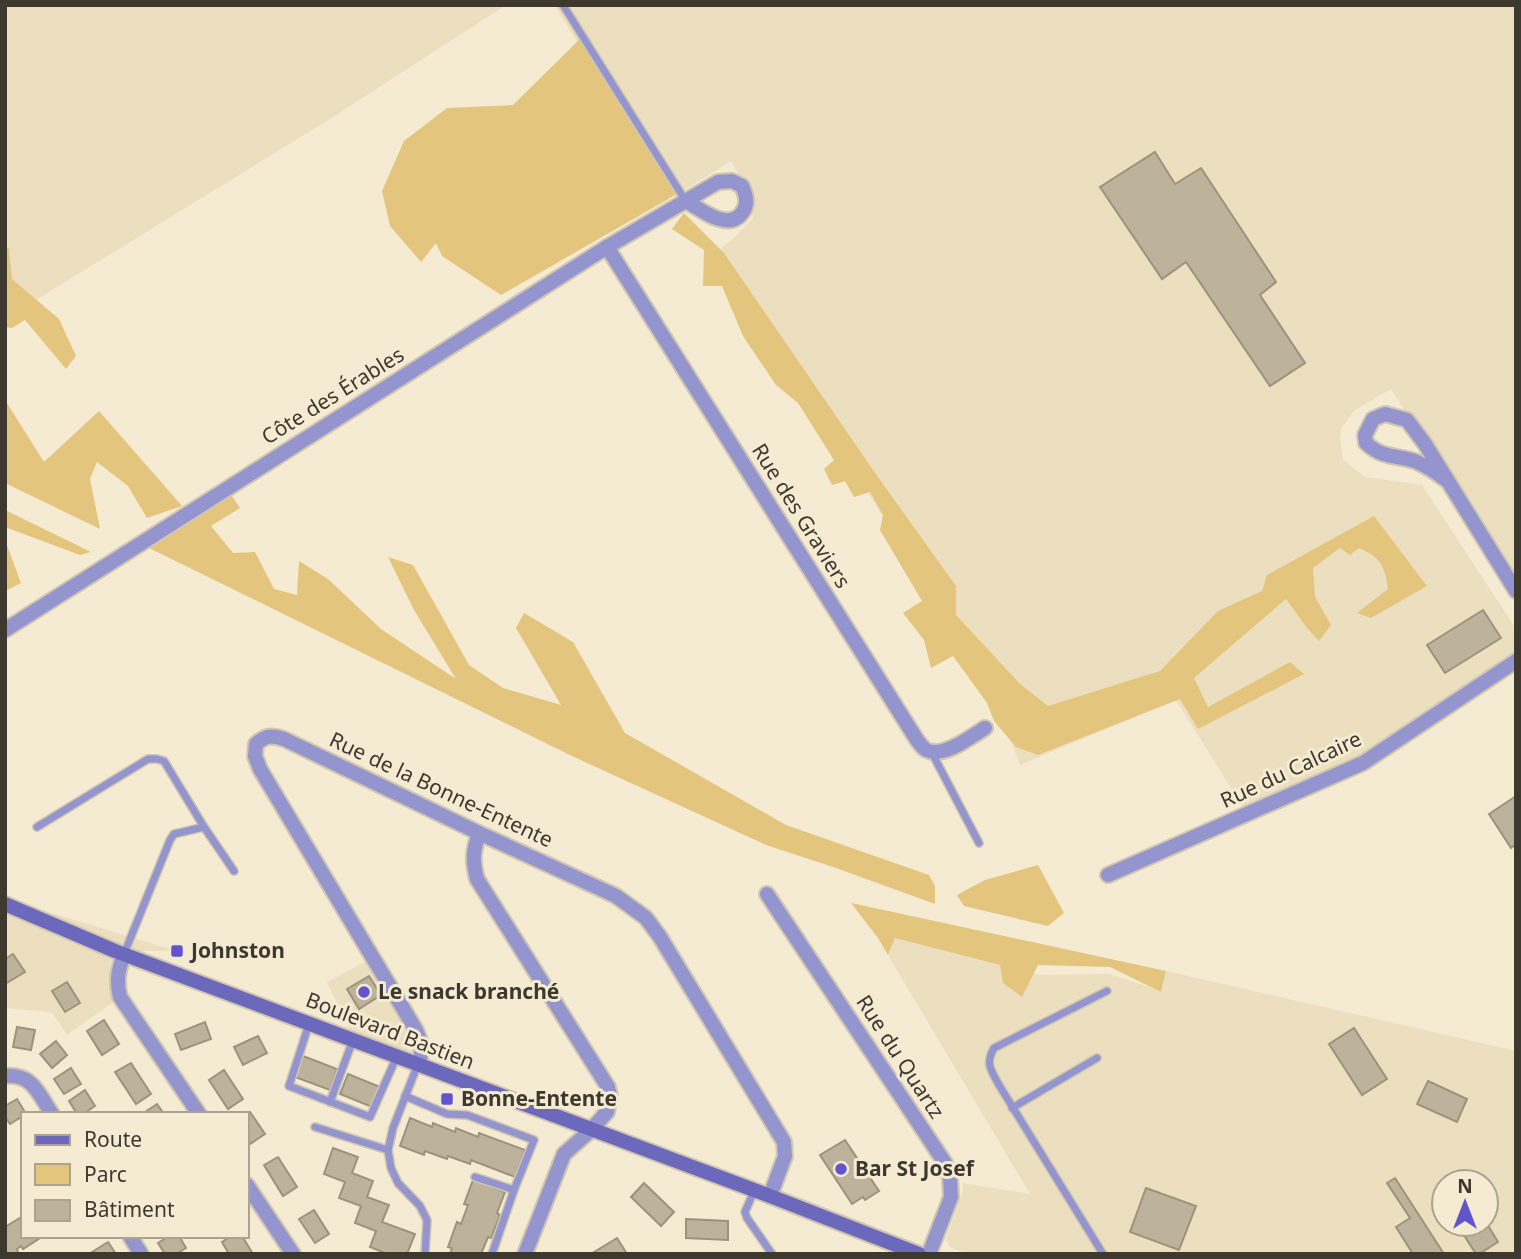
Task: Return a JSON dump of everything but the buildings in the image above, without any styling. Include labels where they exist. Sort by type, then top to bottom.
[{"type":"main road","name":"Boulevard Bastien","points":[[5,904],[124,955],[919,1254]]},
{"type":"street","name":"Côte des Érables","points":[[5,630],[607,247],[686,201]]},
{"type":"street","name":"Rue des Graviers","points":[[607,247],[917,740],[924,749],[932,753]]},
{"type":"street","points":[[1446,480],[1415,461],[1375,452],[1366,443],[1365,435],[1373,419],[1385,415],[1407,420],[1425,444],[1516,591]]},
{"type":"street","name":"Rue du Calcaire","points":[[1108,875],[1363,763],[1516,661]]},
{"type":"street","points":[[932,753],[951,749],[985,728]]},
{"type":"street","name":"Rue de la Bonne-Entente","points":[[418,1064],[423,1053],[416,1030],[260,769],[255,756],[256,744],[264,737],[273,735],[284,739],[616,896],[646,918],[784,1142],[785,1156],[770,1196]]},
{"type":"street","points":[[479,833],[473,850],[477,879],[608,1087],[610,1097],[607,1112],[564,1154],[525,1254]]},
{"type":"street","name":"Rue du Quartz","points":[[767,894],[945,1163],[950,1178],[951,1197],[929,1254]]},
{"type":"street","points":[[124,955],[117,984],[120,997],[198,1112]]},
{"type":"street","points":[[5,1076],[20,1076],[31,1082],[51,1112]]},
{"type":"street","points":[[248,1186],[293,1254]]},
{"type":"street","points":[[131,1238],[141,1254]]},
{"type":"lane","points":[[563,5],[686,201]]},
{"type":"lane","points":[[932,753],[979,844]]},
{"type":"lane","points":[[37,827],[148,759],[158,759],[164,761],[234,871]]},
{"type":"lane","points":[[124,955],[170,840],[174,834],[204,827]]},
{"type":"lane","points":[[1102,1254],[990,1069],[989,1057],[994,1048],[1107,991]]},
{"type":"lane","points":[[310,1024],[289,1086],[370,1117],[397,1056]]},
{"type":"lane","points":[[330,1102],[353,1040]]},
{"type":"lane","points":[[1013,1108],[1097,1058]]},
{"type":"lane","points":[[418,1064],[393,1128],[388,1150],[391,1168],[398,1183],[420,1206],[427,1220],[425,1254]]},
{"type":"lane","points":[[405,1096],[447,1114],[467,1115],[534,1140],[492,1254]]},
{"type":"lane","points":[[315,1127],[388,1150]]},
{"type":"lane","points":[[475,1177],[514,1191]]},
{"type":"lane","points":[[754,1191],[745,1212],[772,1254]]},
{"type":"shaded area","points":[[5,5],[506,5],[330,119],[5,319]]},
{"type":"shaded area","points":[[554,5],[1516,5],[1516,583],[1391,389],[1355,410],[1341,428],[1340,439],[1343,460],[1365,477],[1422,485],[1516,629],[1516,653],[1359,757],[1243,807],[1176,700],[1020,765],[990,685],[724,266],[719,250],[753,218],[749,191],[731,161],[675,196]]},
{"type":"shaded area","points":[[5,899],[177,951],[115,951],[110,967],[120,997],[67,1035],[52,1012],[5,1008]]},
{"type":"shaded area","points":[[895,938],[1040,975],[1109,974],[1161,991],[1166,971],[1516,1051],[1516,1254],[968,1254],[950,1247],[946,1239],[963,1190],[962,1183],[1030,1194],[888,955]]},
{"type":"shaded area","points":[[373,958],[416,1030],[418,1064],[355,1041],[327,982]]},
{"type":"green space","points":[[583,36],[677,194],[501,295],[442,256],[436,243],[421,262],[390,226],[382,191],[404,141],[447,108],[513,105]]},
{"type":"green space","points":[[684,213],[724,253],[956,586],[956,615],[1020,684],[1048,706],[1160,671],[1218,611],[1262,591],[1267,575],[1374,516],[1427,586],[1371,618],[1357,613],[1388,589],[1385,575],[1381,564],[1366,551],[1359,548],[1350,555],[1340,548],[1313,568],[1315,597],[1331,625],[1319,641],[1286,599],[1194,678],[1208,707],[1290,662],[1304,674],[1198,729],[1180,699],[1038,755],[1016,747],[994,721],[987,703],[953,656],[931,668],[924,640],[903,613],[922,601],[880,530],[883,515],[870,492],[854,497],[845,481],[832,485],[824,469],[834,460],[798,403],[776,385],[743,336],[722,286],[703,286],[704,250],[672,229]]},
{"type":"green space","points":[[5,248],[9,248],[12,279],[59,319],[76,356],[66,369],[25,320],[12,328],[5,327]]},
{"type":"green space","points":[[5,400],[44,462],[99,411],[182,506],[147,518],[128,486],[97,462],[90,479],[100,529],[5,483]]},
{"type":"green space","points":[[230,493],[240,508],[211,526],[233,553],[255,552],[274,589],[297,595],[299,561],[328,579],[381,629],[456,679],[414,610],[388,557],[413,565],[469,665],[503,688],[561,705],[516,628],[524,613],[573,642],[625,733],[786,825],[929,875],[935,886],[935,904],[766,845],[574,757],[147,547]]},
{"type":"green space","points":[[5,510],[91,552],[80,555],[5,527]]},
{"type":"green space","points":[[5,540],[21,583],[5,591]]},
{"type":"green space","points":[[1038,865],[1064,913],[1048,926],[964,906],[957,895],[985,880]]},
{"type":"green space","points":[[851,903],[1166,971],[1161,992],[1110,967],[1038,965],[1022,997],[1003,983],[1000,965],[895,938],[888,955]]},
{"type":"place","name":"Johnston","points":[[177,951]]},
{"type":"place","name":"Le snack branché","points":[[364,992]]},
{"type":"place","name":"Bonne-Entente","points":[[447,1099]]},
{"type":"place","name":"Bar St Josef","points":[[841,1169]]}]
